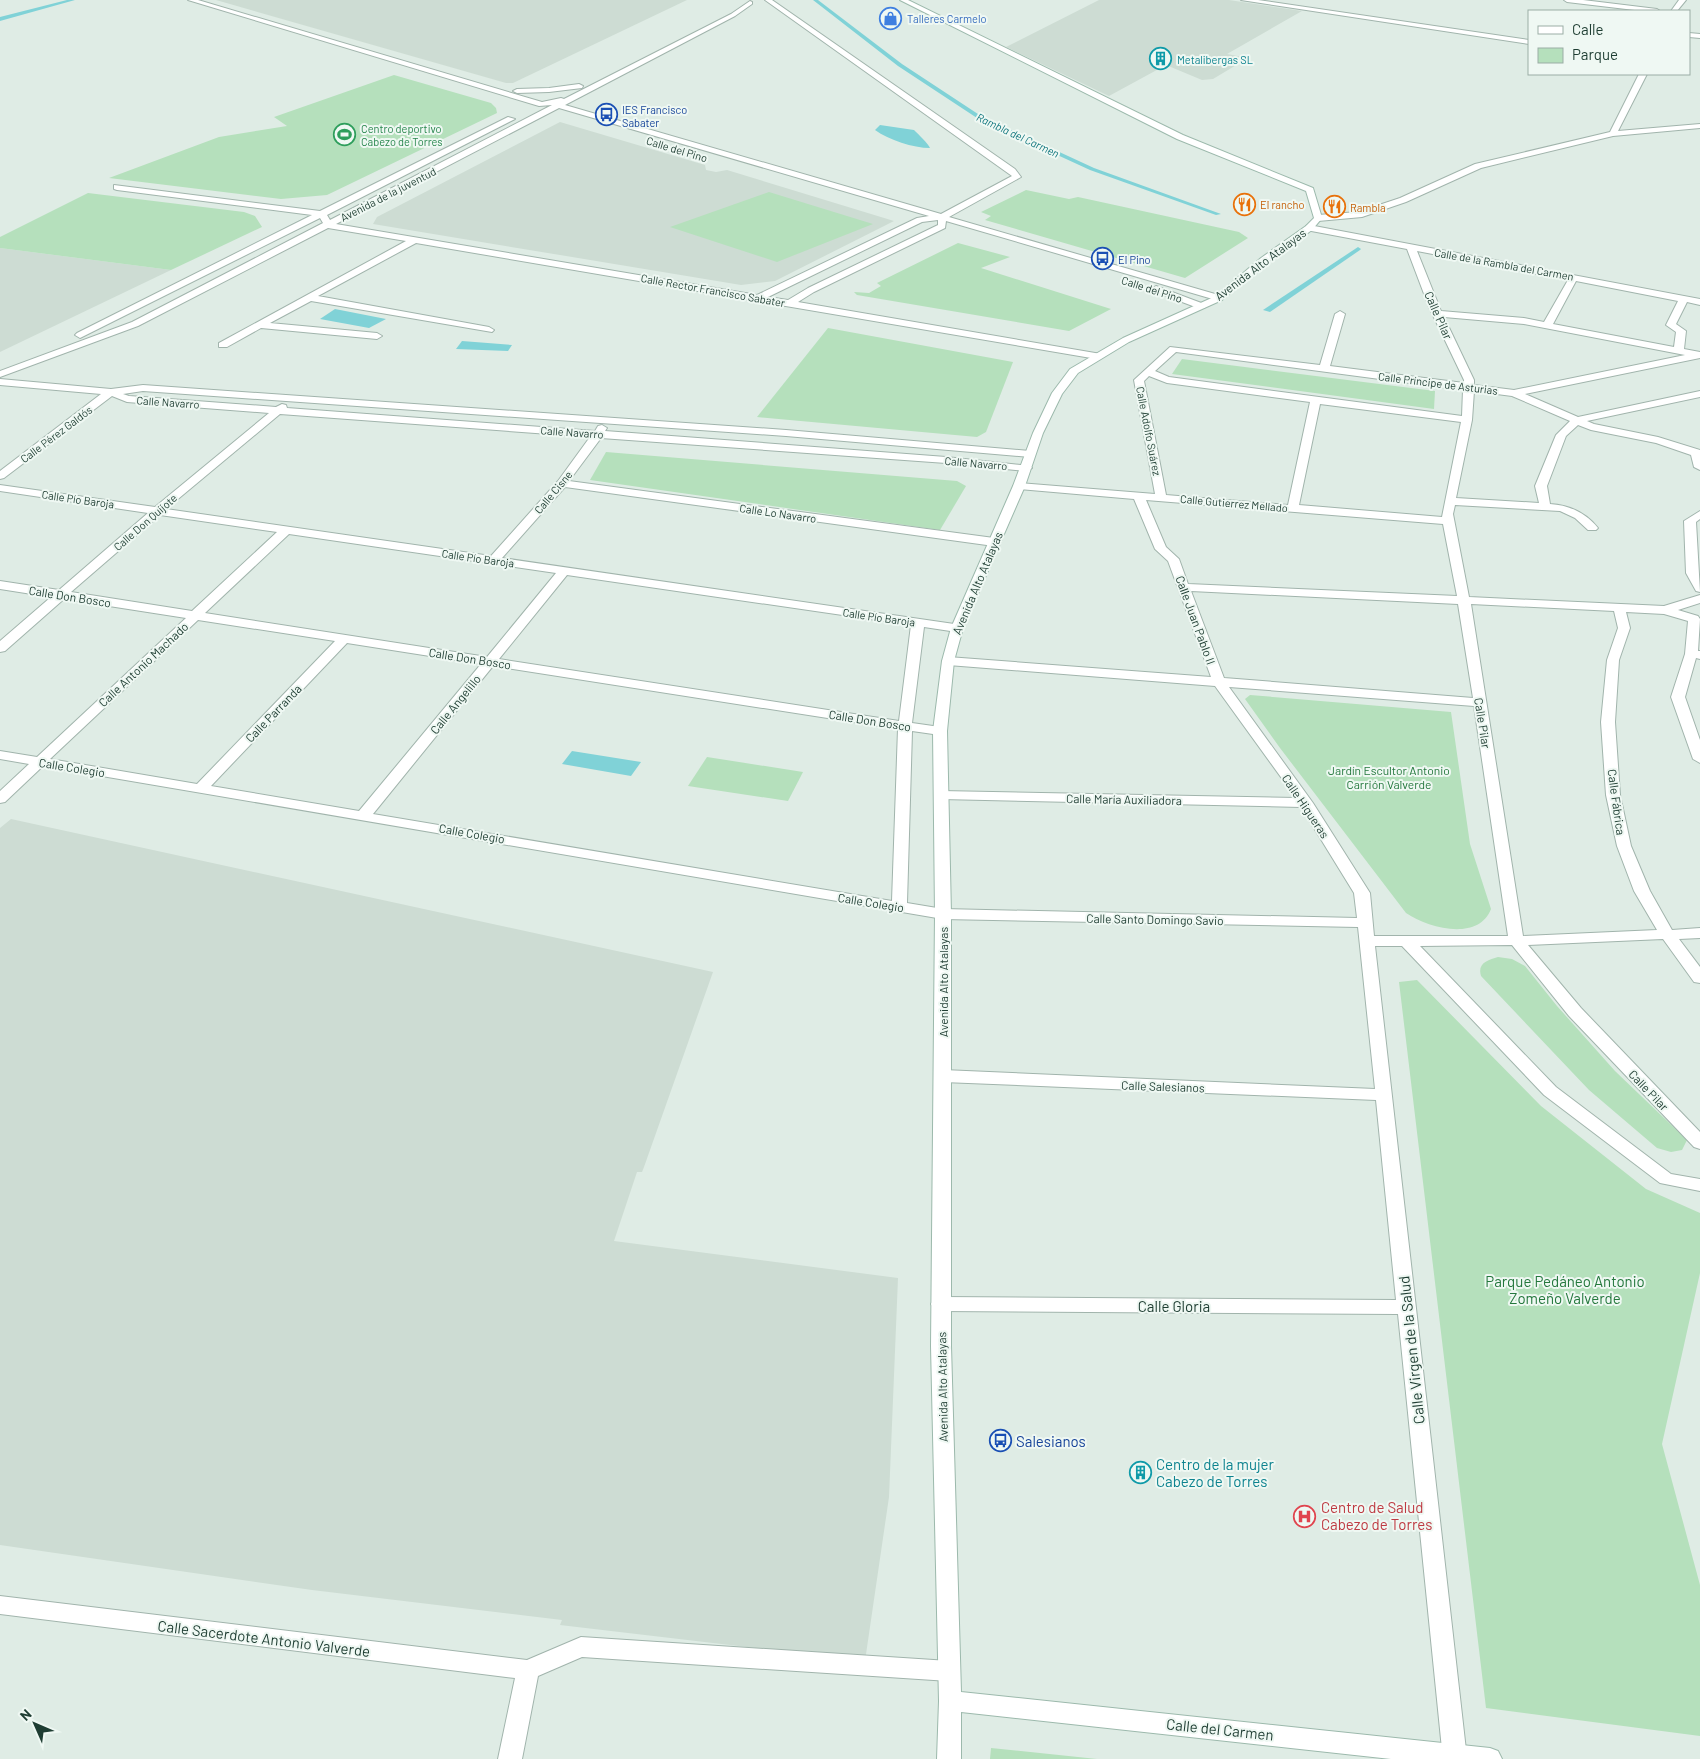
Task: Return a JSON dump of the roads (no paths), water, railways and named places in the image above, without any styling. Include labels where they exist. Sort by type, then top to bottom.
[{"type":"street","points":[[191,0],[542,104],[556,102],[654,55]]},
{"type":"street","points":[[768,0],[1012,171],[1017,177],[942,221],[790,303]]},
{"type":"street","points":[[904,0],[1180,137],[1310,190],[1318,218],[1359,215],[1403,200],[1478,166],[1613,134],[1700,126]]},
{"type":"street","points":[[1244,0],[1528,42]]},
{"type":"street","points":[[1567,0],[1649,10]]},
{"type":"street","points":[[1675,10],[1683,0]]},
{"type":"street","name":"Avenida de la juventud","points":[[16,367],[135,324],[561,106],[654,55],[733,16],[753,2]]},
{"type":"street","name":"Avenida de la juventud","points":[[0,374],[719,15],[753,2]]},
{"type":"street","points":[[1613,134],[1642,75]]},
{"type":"street","points":[[493,89],[536,91],[579,86]]},
{"type":"street","points":[[477,149],[518,122],[542,110],[542,104]]},
{"type":"street","name":"Calle del Pino","points":[[542,104],[561,106],[942,221],[1201,306]]},
{"type":"street","name":"Calle del Pino","points":[[542,104],[551,110],[920,220]]},
{"type":"street","points":[[117,187],[322,214],[347,208],[414,181]]},
{"type":"street","points":[[322,214],[329,225]]},
{"type":"street","points":[[216,283],[291,237],[316,225],[322,214]]},
{"type":"street","name":"Avenida Alto Atalayas","points":[[949,1759],[950,1701],[940,1346],[943,914],[940,731],[948,662],[957,628],[1057,393],[1074,371],[1097,356],[1219,298],[1264,260],[1309,228],[1318,218]]},
{"type":"street","points":[[758,298],[920,220],[942,221]]},
{"type":"street","name":"Calle del Pino","points":[[942,221],[1219,298]]},
{"type":"street","name":"Calle Rector Francisco Sabater","points":[[329,225],[1097,356]]},
{"type":"street","name":"Calle de la Rambla del Carmen","points":[[1309,228],[1700,302]]},
{"type":"street","points":[[223,345],[416,239]]},
{"type":"street","name":"Calle Pilar","points":[[1411,247],[1438,314],[1469,380],[1466,420],[1447,514],[1464,600],[1516,940],[1575,1012],[1700,1143]]},
{"type":"street","points":[[1547,325],[1574,277]]},
{"type":"street","points":[[311,298],[489,330]]},
{"type":"street","points":[[1679,350],[1681,331],[1671,324],[1684,299]]},
{"type":"street","points":[[1324,368],[1340,314]]},
{"type":"street","points":[[1438,314],[1524,321],[1700,355]]},
{"type":"street","points":[[259,325],[377,336]]},
{"type":"street","name":"Calle Príncipe de Asturias","points":[[1174,349],[1514,392],[1700,355]]},
{"type":"street","name":"Calle Adolfo Suárez","points":[[1161,497],[1139,380],[1174,349]]},
{"type":"street","points":[[1147,372],[1167,380],[1466,420]]},
{"type":"street","points":[[0,382],[111,392]]},
{"type":"street","name":"Calle Navarro","points":[[111,392],[143,388],[609,420],[1028,461]]},
{"type":"street","name":"Calle Navarro","points":[[111,392],[127,399],[598,434],[1028,461]]},
{"type":"street","name":"Calle Pérez Galdós","points":[[0,476],[111,392]]},
{"type":"street","points":[[1514,392],[1577,420],[1590,428],[1658,440],[1698,453],[1700,467]]},
{"type":"street","points":[[1545,507],[1541,486],[1561,435],[1577,420],[1700,394]]},
{"type":"street","name":"Calle Don Quijote","points":[[0,648],[157,511],[293,398]]},
{"type":"street","points":[[1294,508],[1316,400]]},
{"type":"street","points":[[1624,410],[1639,413],[1700,404]]},
{"type":"street","name":"Calle Cisne","points":[[494,560],[562,483],[609,420]]},
{"type":"street","name":"Calle Lo Navarro","points":[[562,483],[994,542]]},
{"type":"street","name":"Calle Gutierrez Mellado","points":[[1019,486],[1448,521]]},
{"type":"street","name":"Calle Pío Baroja","points":[[0,488],[957,628]]},
{"type":"street","name":"Calle Juan Pablo II","points":[[1139,496],[1161,549],[1173,559],[1219,682]]},
{"type":"street","points":[[1450,501],[1562,508],[1579,516],[1592,528]]},
{"type":"street","points":[[1700,514],[1690,521],[1692,573],[1700,588]]},
{"type":"street","name":"Calle Antonio Machado","points":[[0,799],[286,530]]},
{"type":"street","name":"Calle Angelillo","points":[[364,815],[564,571]]},
{"type":"street","name":"Calle Don Bosco","points":[[0,585],[940,731]]},
{"type":"street","points":[[1184,587],[1665,610],[1694,619],[1696,655],[1678,697],[1700,759]]},
{"type":"street","points":[[1665,610],[1700,599]]},
{"type":"street","name":"Calle Fábrica","points":[[1619,608],[1624,628],[1613,660],[1608,722],[1613,794],[1624,846],[1642,891],[1667,934],[1700,978]]},
{"type":"street","points":[[899,906],[905,726],[918,622]]},
{"type":"street","name":"Calle Parranda","points":[[201,788],[345,638]]},
{"type":"street","points":[[948,662],[1479,702]]},
{"type":"street","name":"Calle Higueras","points":[[1219,682],[1306,803],[1362,893],[1367,932]]},
{"type":"street","name":"Calle Colegio","points":[[0,755],[943,914]]},
{"type":"street","name":"Calle María Auxiliadora","points":[[941,795],[1306,803]]},
{"type":"street","name":"Calle Santo Domingo Savio","points":[[943,914],[1367,932],[1407,942],[1700,933]]},
{"type":"street","name":"Calle Virgen de la Salud","points":[[1367,932],[1455,1757]]},
{"type":"street","points":[[1407,942],[1550,1091],[1666,1179],[1700,1185]]},
{"type":"street","name":"Calle Salesianos","points":[[943,1076],[1384,1095]]},
{"type":"street","name":"Calle Gloria","points":[[941,1304],[1406,1307]]},
{"type":"street","name":"Calle Sacerdote Antonio Valverde","points":[[0,1605],[528,1670]]},
{"type":"street","points":[[510,1759],[528,1670],[581,1647],[949,1671]]},
{"type":"street","name":"Calle del Carmen","points":[[950,1701],[1455,1757],[1490,1759]]},
{"type":"water","points":[[880,125],[914,130],[930,148],[909,145],[887,137],[875,130]]},
{"type":"water","points":[[335,309],[386,319],[369,328],[320,319]]},
{"type":"water","points":[[462,341],[512,345],[508,351],[456,349]]},
{"type":"water","points":[[572,751],[641,762],[631,776],[562,764]]},
{"type":"waterway","points":[[0,19],[73,0]]},
{"type":"waterway","name":"Rambla del Carmen","points":[[815,0],[900,65],[979,117],[1092,169],[1218,214]]},
{"type":"waterway","points":[[1267,310],[1358,249]]},
{"type":"place","name":"Talleres Carmelo","points":[[891,18]]},
{"type":"place","name":"Metalibergas SL","points":[[1161,59]]},
{"type":"place","name":"IES Francisco Sabater","points":[[606,115]]},
{"type":"place","name":"Centro deportivo Cabezo de Torres","points":[[345,134]]},
{"type":"place","name":"El rancho","points":[[1244,204]]},
{"type":"place","name":"Rambla","points":[[1334,207]]},
{"type":"place","name":"El Pino","points":[[1102,259]]},
{"type":"place","name":"Salesianos","points":[[1000,1441]]},
{"type":"place","name":"Centro de la mujer Cabezo de Torres","points":[[1140,1473]]},
{"type":"place","name":"Centro de Salud Cabezo de Torres","points":[[1305,1516]]},
{"type":"park label","name":"Jardín Escultor Antonio Carrión Valverde","points":[[1389,777]]},
{"type":"park label","name":"Parque Pedáneo Antonio Zomeño Valverde","points":[[1565,1290]]}]
